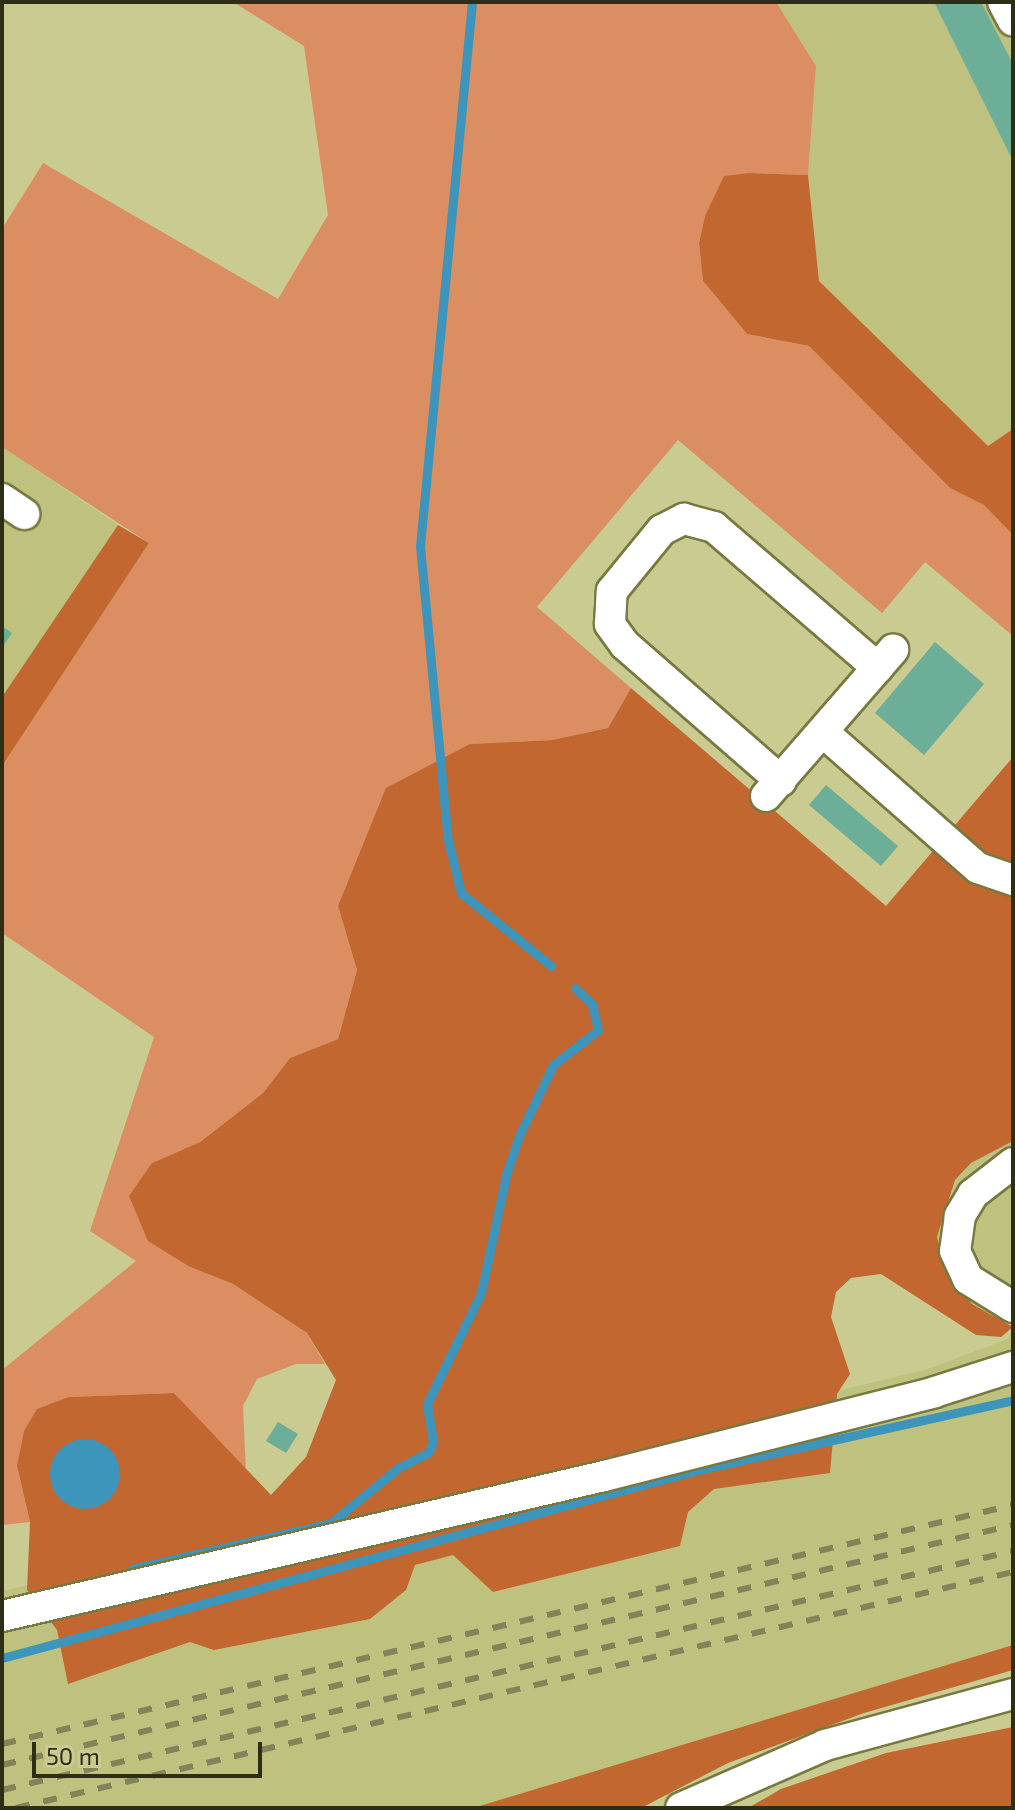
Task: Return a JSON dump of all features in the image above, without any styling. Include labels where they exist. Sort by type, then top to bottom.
[{"type":"street","points":[[1003,2],[1013,21]]},
{"type":"street","points":[[684,519],[714,527],[886,659],[823,732],[773,789],[625,645],[610,624],[612,591],[668,525],[684,519]]},
{"type":"street","points":[[823,732],[978,868],[1013,880]]},
{"type":"street","points":[[1013,1163],[973,1194],[955,1233],[959,1266],[968,1279],[1013,1307]]},
{"type":"street","points":[[2,1616],[604,1476],[935,1392],[1013,1367]]},
{"type":"street","points":[[681,1808],[802,1753],[1013,1694]]},
{"type":"shaded area","points":[[233,2],[776,2],[816,66],[808,175],[750,173],[705,216],[699,243],[703,281],[747,334],[809,346],[950,488],[984,505],[1013,535],[1013,636],[925,562],[882,613],[678,440],[537,607],[631,688],[608,728],[552,740],[470,744],[338,906],[357,970],[338,1039],[290,1058],[263,1093],[200,1142],[152,1163],[190,1267],[233,1284],[307,1333],[325,1364],[296,1364],[257,1379],[243,1406],[246,1473],[174,1393],[69,1397],[17,1466],[30,1522],[2,1525],[2,1370],[136,1261],[90,1231],[154,1037],[2,933],[2,766],[149,543],[2,447],[2,229],[43,163],[278,299],[328,215],[304,46]]},
{"type":"shaded area","points":[[776,2],[990,2],[1013,46],[1013,429],[988,446],[819,281],[808,175],[816,66]]},
{"type":"shaded area","points":[[750,173],[808,175],[819,281],[988,446],[1013,429],[1013,535],[984,505],[950,488],[809,346],[747,334],[703,281],[699,243],[705,216],[724,176]]},
{"type":"shaded area","points":[[2,447],[118,525],[2,697]]},
{"type":"shaded area","points":[[118,525],[149,543],[2,766],[2,697]]},
{"type":"shaded area","points":[[631,688],[886,906],[1013,757],[1013,1141],[971,1163],[955,1180],[937,1237],[946,1270],[972,1304],[1013,1327],[1001,1337],[976,1335],[881,1274],[851,1278],[836,1292],[831,1317],[850,1374],[837,1394],[830,1473],[714,1489],[688,1512],[680,1546],[493,1592],[453,1555],[415,1565],[406,1590],[370,1619],[214,1650],[190,1642],[68,1684],[57,1630],[27,1590],[30,1522],[17,1466],[24,1431],[37,1409],[69,1397],[174,1393],[271,1495],[306,1457],[336,1380],[307,1333],[233,1284],[190,1267],[148,1241],[129,1196],[152,1163],[200,1142],[263,1093],[290,1058],[338,1039],[357,970],[338,906],[386,788],[470,744],[552,740],[608,728]]},
{"type":"shaded area","points":[[1013,1141],[1013,1324],[972,1305],[946,1270],[936,1237],[955,1180],[971,1163]]},
{"type":"shaded area","points":[[1013,1329],[1013,1645],[473,1808],[2,1808],[2,1591],[925,1370],[1008,1339]]},
{"type":"shaded area","points":[[1013,1645],[1013,1670],[864,1713],[728,1763],[641,1808],[473,1808]]},
{"type":"shaded area","points":[[1013,1727],[1013,1808],[748,1808],[781,1789],[886,1753]]},
{"type":"water","points":[[85,1439],[110,1449],[120,1474],[110,1499],[85,1509],[60,1499],[50,1474],[60,1449]]},
{"type":"building","points":[[934,2],[981,2],[1013,64],[1013,161]]},
{"type":"building","points":[[2,626],[12,633],[2,648]]},
{"type":"building","points":[[935,642],[984,684],[924,755],[875,713]]},
{"type":"building","points":[[826,785],[898,846],[881,866],[809,805]]},
{"type":"building","points":[[278,1422],[298,1434],[286,1453],[266,1441]]},
{"type":"waterway","points":[[472,2],[420,546],[448,840],[461,893],[551,966]]},
{"type":"waterway","points":[[132,1569],[331,1523],[398,1468],[428,1453],[433,1442],[427,1404],[481,1293],[506,1175],[519,1136],[553,1065],[598,1030],[592,1004],[575,988]]},
{"type":"waterway","points":[[2,1658],[698,1470],[1013,1400]]},
{"type":"railway","points":[[2,1744],[1013,1505]]},
{"type":"railway","points":[[2,1765],[1013,1525]]},
{"type":"railway","points":[[2,1790],[1013,1551]]},
{"type":"railway","points":[[16,1808],[1013,1572]]}]
